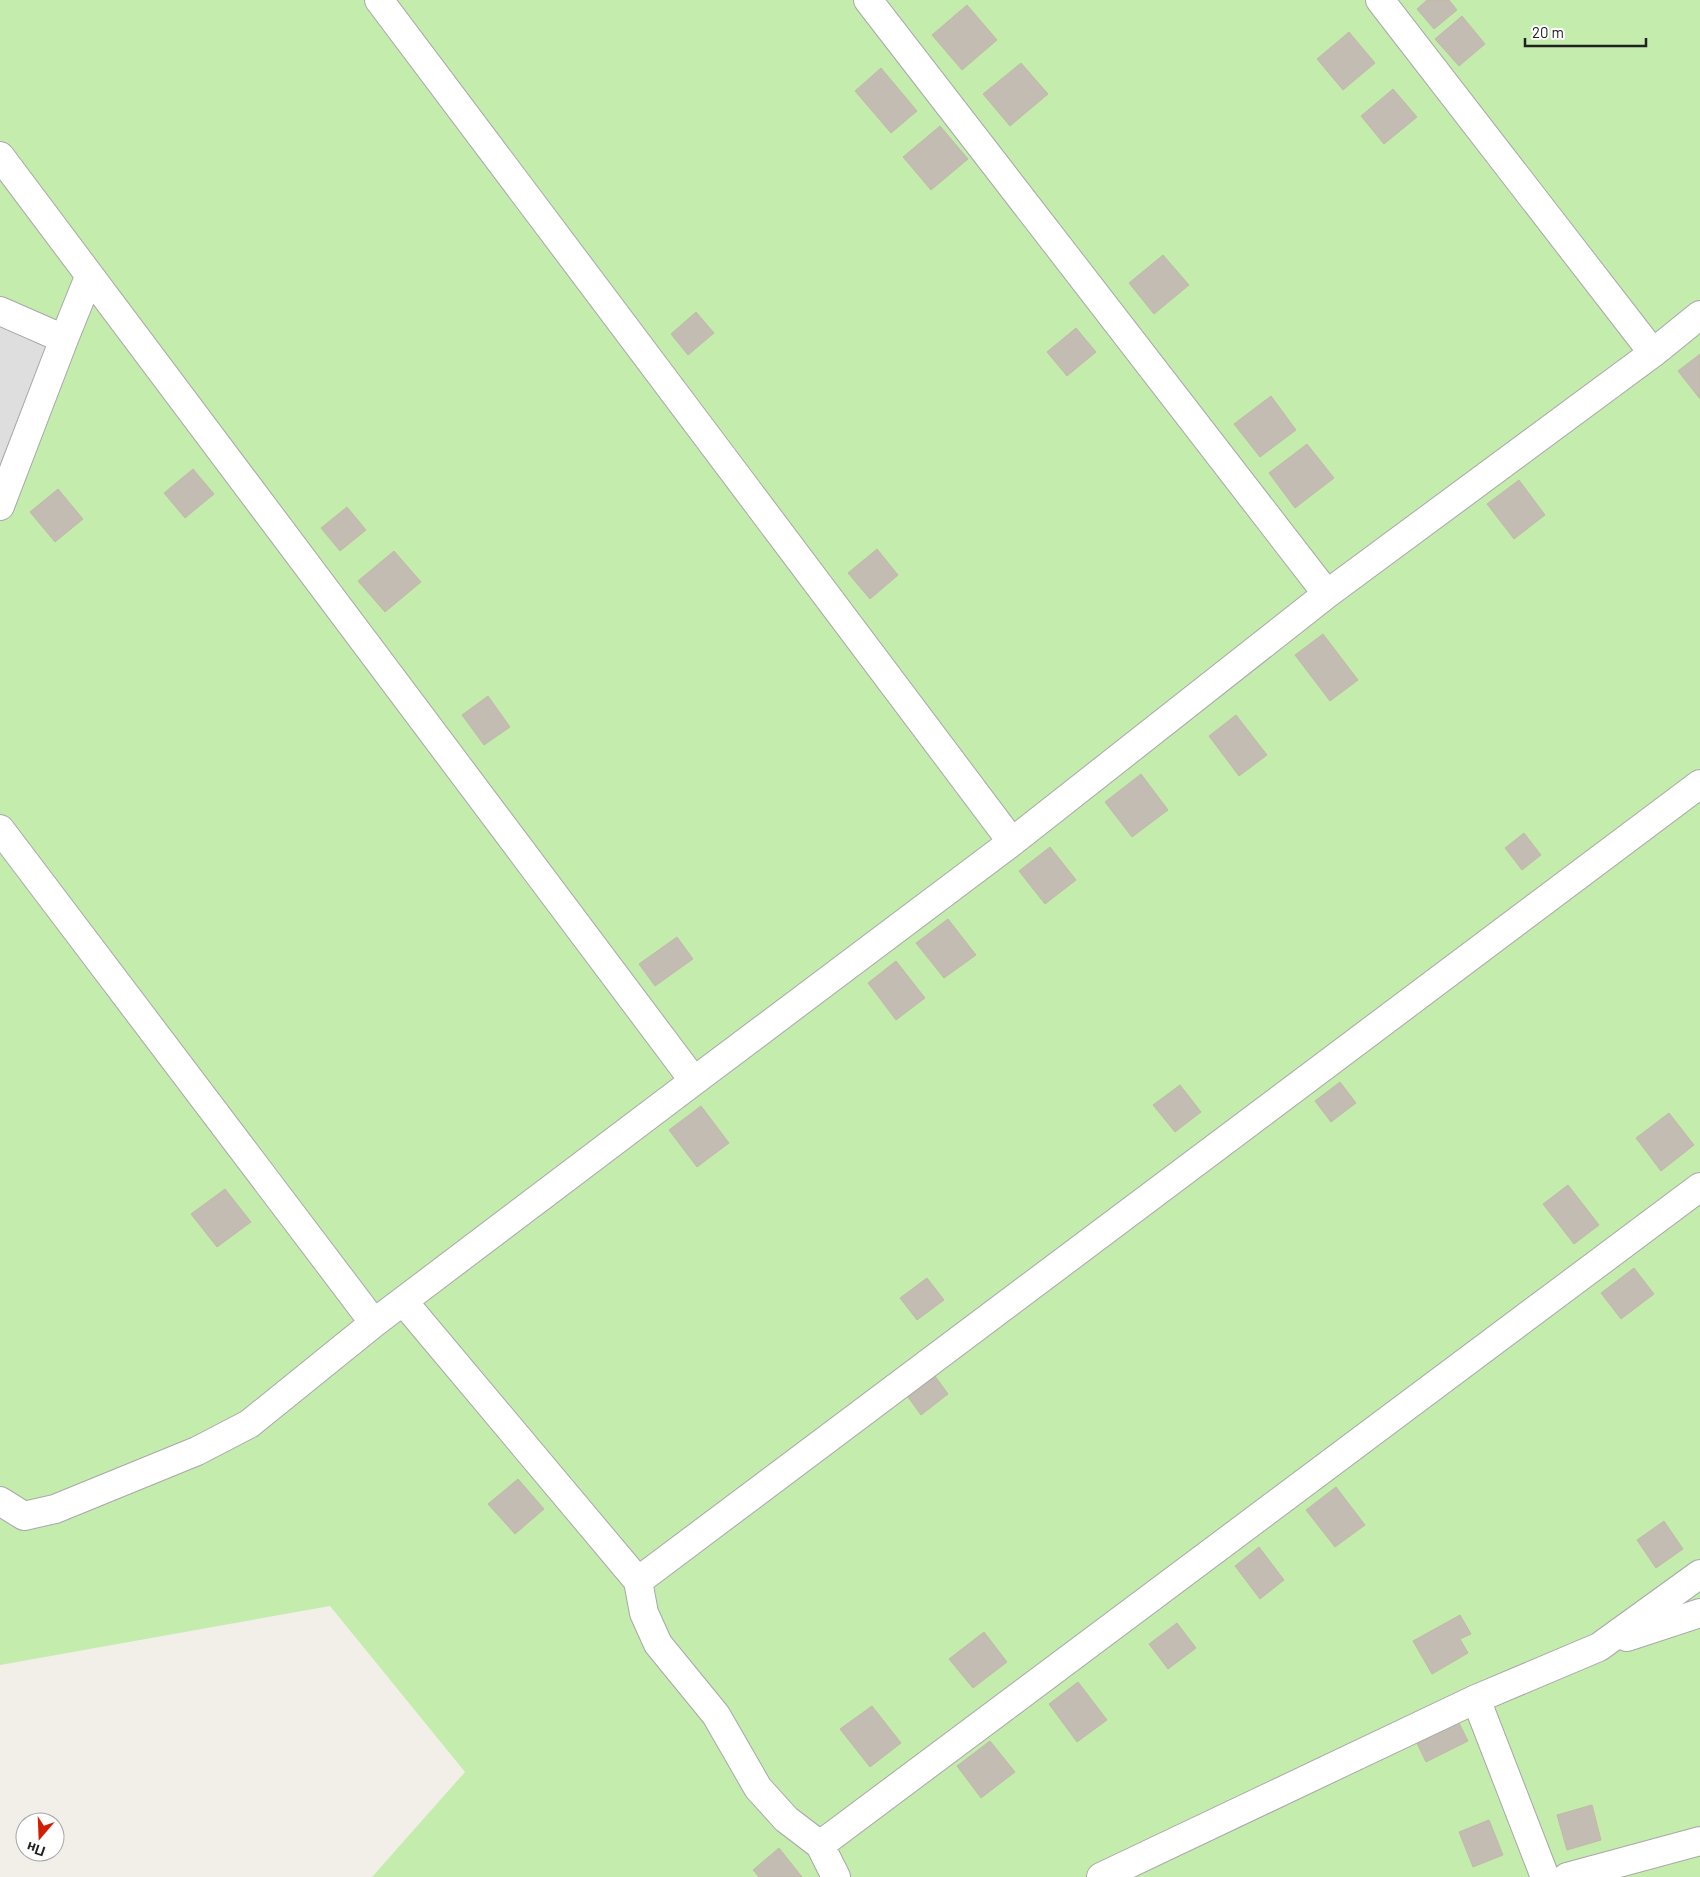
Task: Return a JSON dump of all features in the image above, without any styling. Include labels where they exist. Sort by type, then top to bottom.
[{"type":"street","points":[[379,0],[1012,842]]},
{"type":"street","points":[[868,0],[1327,594]]},
{"type":"street","points":[[1380,0],[1653,353]]},
{"type":"street","points":[[0,156],[694,1081]]},
{"type":"street","points":[[0,506],[89,277]]},
{"type":"street","points":[[0,311],[64,339]]},
{"type":"street","points":[[0,1501],[24,1516],[55,1510],[197,1451],[249,1424],[374,1323],[1012,842],[1327,594],[1653,353],[1700,315]]},
{"type":"street","points":[[638,1581],[1700,784]]},
{"type":"street","points":[[0,829],[374,1323]]},
{"type":"street","points":[[820,1845],[1700,1187]]},
{"type":"street","points":[[403,1302],[638,1581],[644,1613],[658,1644],[716,1715],[758,1788],[786,1819],[820,1845],[836,1877]]},
{"type":"street","points":[[1599,1647],[1700,1574]]},
{"type":"street","points":[[1101,1877],[1476,1700],[1599,1647],[1700,1613]]},
{"type":"street","points":[[1476,1700],[1545,1877]]},
{"type":"street","points":[[1566,1877],[1700,1841]]},
{"type":"shaded area","points":[[0,311],[64,339],[0,506]]},
{"type":"green space","points":[[0,0],[1700,0],[1700,1877],[372,1877],[465,1772],[330,1606],[0,1665],[0,506],[64,339],[0,311]]},
{"type":"building","points":[[1427,0],[1449,0],[1457,10],[1434,29],[1417,9]]},
{"type":"building","points":[[967,5],[997,40],[962,70],[932,35]]},
{"type":"building","points":[[1462,16],[1485,44],[1459,66],[1435,39]]},
{"type":"building","points":[[1349,32],[1375,63],[1343,90],[1317,59]]},
{"type":"building","points":[[1021,63],[1048,94],[1010,126],[983,94]]},
{"type":"building","points":[[881,68],[917,111],[891,133],[855,91]]},
{"type":"building","points":[[1393,89],[1417,117],[1384,144],[1361,116]]},
{"type":"building","points":[[940,126],[968,159],[931,190],[903,157]]},
{"type":"building","points":[[1163,255],[1189,285],[1154,314],[1129,283]]},
{"type":"building","points":[[696,312],[714,333],[688,355],[671,334]]},
{"type":"building","points":[[1076,328],[1096,352],[1067,376],[1047,352]]},
{"type":"building","points":[[1700,354],[1700,399],[1678,371]]},
{"type":"building","points":[[1271,396],[1296,430],[1260,457],[1234,424]]},
{"type":"building","points":[[1307,444],[1334,478],[1295,508],[1269,473]]},
{"type":"building","points":[[193,469],[214,494],[185,518],[164,493]]},
{"type":"building","points":[[1519,480],[1545,515],[1514,539],[1487,504]]},
{"type":"building","points":[[58,489],[83,519],[55,542],[30,512]]},
{"type":"building","points":[[347,507],[366,530],[340,551],[321,528]]},
{"type":"building","points":[[877,549],[898,575],[870,599],[848,573]]},
{"type":"building","points":[[394,551],[421,582],[385,612],[358,581]]},
{"type":"building","points":[[1323,634],[1358,680],[1330,701],[1295,655]]},
{"type":"building","points":[[488,696],[510,727],[484,745],[462,715]]},
{"type":"building","points":[[1236,715],[1267,755],[1239,776],[1209,736]]},
{"type":"building","points":[[1141,774],[1168,810],[1132,837],[1105,802]]},
{"type":"building","points":[[1524,833],[1541,855],[1522,870],[1505,848]]},
{"type":"building","points":[[1050,847],[1076,880],[1045,904],[1019,871]]},
{"type":"building","points":[[948,919],[976,955],[944,978],[916,943]]},
{"type":"building","points":[[677,937],[693,959],[655,986],[639,964]]},
{"type":"building","points":[[896,961],[925,998],[896,1020],[868,983]]},
{"type":"building","points":[[1340,1082],[1356,1103],[1331,1122],[1315,1101]]},
{"type":"building","points":[[1180,1085],[1201,1112],[1175,1132],[1153,1105]]},
{"type":"building","points":[[701,1106],[729,1143],[697,1167],[669,1130]]},
{"type":"building","points":[[1669,1113],[1694,1145],[1661,1171],[1636,1138]]},
{"type":"building","points":[[1568,1185],[1599,1225],[1574,1244],[1543,1204]]},
{"type":"building","points":[[225,1189],[251,1222],[217,1247],[191,1214]]},
{"type":"building","points":[[1634,1268],[1654,1294],[1621,1319],[1601,1293]]},
{"type":"building","points":[[927,1278],[944,1300],[917,1320],[900,1298]]},
{"type":"building","points":[[935,1376],[948,1394],[921,1415],[908,1397]]},
{"type":"building","points":[[518,1479],[544,1509],[515,1534],[488,1504]]},
{"type":"building","points":[[1336,1487],[1365,1525],[1335,1547],[1306,1510]]},
{"type":"building","points":[[1664,1521],[1683,1549],[1656,1568],[1637,1540]]},
{"type":"building","points":[[1259,1547],[1284,1580],[1260,1599],[1235,1566]]},
{"type":"building","points":[[1460,1615],[1471,1634],[1460,1639],[1468,1653],[1432,1674],[1413,1641]]},
{"type":"building","points":[[1177,1623],[1196,1648],[1168,1669],[1149,1644]]},
{"type":"building","points":[[984,1632],[1007,1662],[973,1688],[949,1659]]},
{"type":"building","points":[[1078,1682],[1107,1720],[1077,1742],[1049,1704]]},
{"type":"building","points":[[872,1706],[901,1743],[870,1767],[840,1729]]},
{"type":"building","points":[[1456,1717],[1468,1741],[1426,1762],[1414,1737]]},
{"type":"building","points":[[990,1741],[1015,1772],[981,1798],[957,1766]]},
{"type":"building","points":[[1592,1805],[1601,1840],[1567,1850],[1557,1815]]},
{"type":"building","points":[[1489,1820],[1503,1855],[1473,1867],[1459,1832]]},
{"type":"building","points":[[779,1848],[802,1877],[759,1877],[753,1870]]}]
